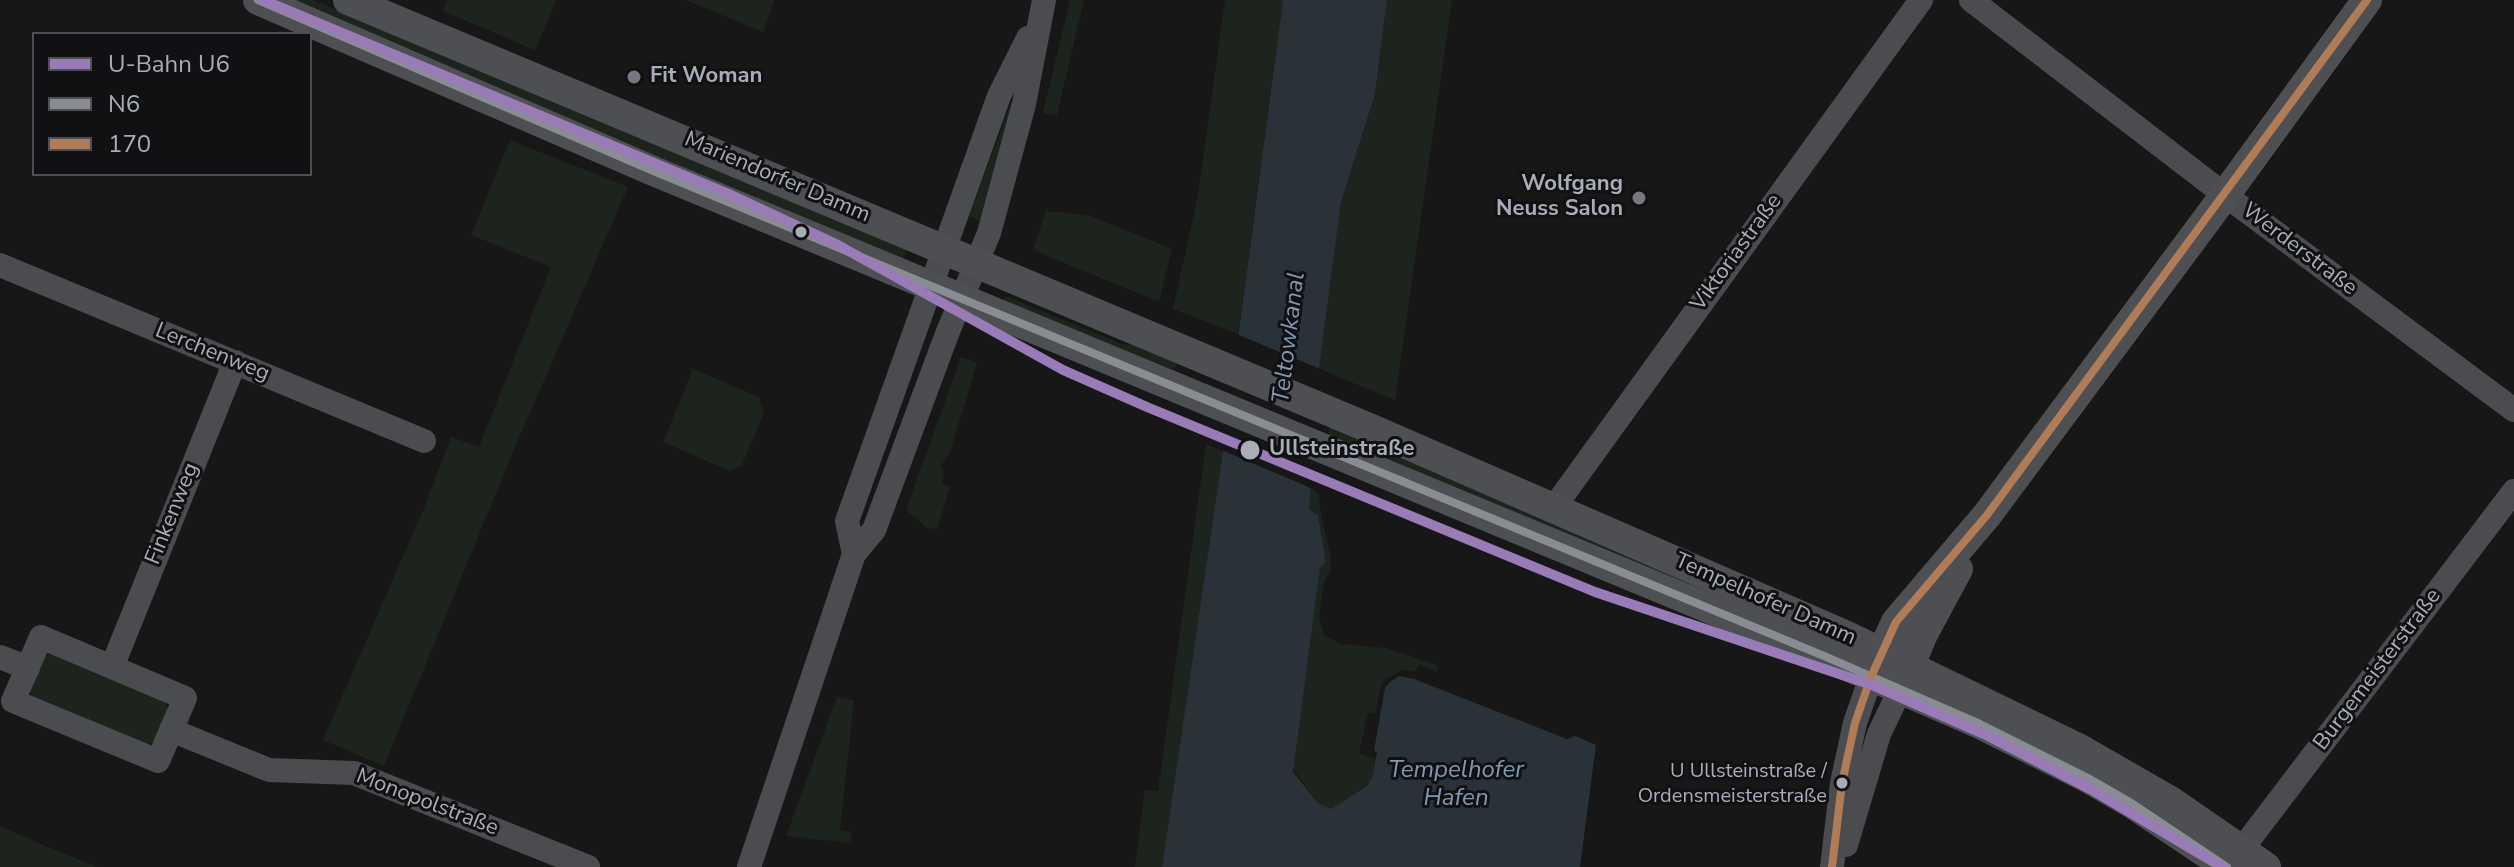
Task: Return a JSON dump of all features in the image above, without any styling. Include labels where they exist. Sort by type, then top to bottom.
[{"type":"main road","name":"Mariendorfer Damm","points":[[258,0],[651,170],[1199,397]]},
{"type":"main road","name":"Mariendorfer Damm","points":[[348,0],[1331,412]]},
{"type":"main road","points":[[1876,665],[1896,622],[1987,515],[2225,195],[2358,3]]},
{"type":"main road","name":"Tempelhofer Damm","points":[[1199,397],[1325,450],[1876,665]]},
{"type":"main road","name":"Tempelhofer Damm","points":[[1331,412],[1555,506],[1905,678],[1980,724],[2088,778],[2146,813],[2234,858],[2266,867]]},
{"type":"main road","points":[[1905,678],[1923,634],[1987,515]]},
{"type":"street","name":"Viktoriastraße","points":[[1555,506],[1921,0]]},
{"type":"street","name":"Werderstraße","points":[[1971,0],[2225,195],[2514,410]]},
{"type":"street","points":[[854,554],[847,521],[999,96],[1043,5]]},
{"type":"street","points":[[749,867],[854,554],[874,530],[947,334],[989,233],[1024,104],[1043,5]]},
{"type":"street","name":"Lerchenweg","points":[[0,265],[424,441]]},
{"type":"street","name":"Finkenweg","points":[[112,667],[235,362]]},
{"type":"street","name":"Burgemeisterstraße","points":[[2234,858],[2514,491]]},
{"type":"street","points":[[41,637],[112,667],[185,698],[158,761],[13,701],[41,637]]},
{"type":"street","points":[[0,657],[28,668]]},
{"type":"street","points":[[1832,867],[1851,742],[1876,665]]},
{"type":"street","points":[[1841,867],[1879,734],[1905,678]]},
{"type":"street","name":"Monopolstraße","points":[[171,730],[269,770],[354,773],[588,867]]},
{"type":"shaded area","points":[[291,0],[313,0],[908,246],[903,259],[604,136]]},
{"type":"shaded area","points":[[447,0],[556,0],[535,50],[443,11]]},
{"type":"shaded area","points":[[685,0],[774,0],[763,32]]},
{"type":"shaded area","points":[[1070,0],[1084,0],[1057,115],[1043,113]]},
{"type":"shaded area","points":[[1225,0],[1283,0],[1238,334],[1173,309],[1198,196]]},
{"type":"shaded area","points":[[1387,0],[1452,0],[1395,400],[1319,369],[1341,202],[1375,94]]},
{"type":"shaded area","points":[[1015,100],[979,221],[969,216],[1012,101]]},
{"type":"shaded area","points":[[510,140],[628,187],[512,454],[384,766],[323,740],[425,506],[451,437],[479,447],[551,267],[471,235]]},
{"type":"shaded area","points":[[1046,211],[1088,215],[1172,249],[1159,302],[1033,250]]},
{"type":"shaded area","points":[[1005,296],[1122,344],[1148,346],[1178,361],[1174,370],[1003,301]]},
{"type":"shaded area","points":[[961,357],[977,363],[950,452],[940,467],[944,472],[942,484],[950,487],[937,529],[927,528],[906,510]]},
{"type":"shaded area","points":[[693,369],[759,397],[764,412],[742,465],[730,471],[663,442]]},
{"type":"shaded area","points":[[1330,422],[1836,640],[1723,600],[1328,435]]},
{"type":"shaded area","points":[[1206,444],[1223,451],[1162,867],[1135,867],[1145,790],[1158,791]]},
{"type":"shaded area","points":[[1309,487],[1319,493],[1331,558],[1319,616],[1324,635],[1341,644],[1386,648],[1439,666],[1437,672],[1419,664],[1415,672],[1401,670],[1384,681],[1375,714],[1368,713],[1359,753],[1375,759],[1372,777],[1367,786],[1331,809],[1318,803],[1293,769],[1320,567],[1326,562],[1318,515],[1309,511]]},
{"type":"shaded area","points":[[50,654],[59,654],[164,701],[168,708],[159,737],[143,745],[40,703],[29,688],[41,659]]},
{"type":"shaded area","points":[[837,697],[854,700],[840,830],[851,832],[851,843],[786,836]]},
{"type":"shaded area","points":[[0,826],[41,844],[97,867],[0,867]]},
{"type":"water","points":[[1283,0],[1387,0],[1375,94],[1341,202],[1319,369],[1309,510],[1318,515],[1326,562],[1320,568],[1293,772],[1318,803],[1331,809],[1367,786],[1377,752],[1374,751],[1385,688],[1400,676],[1414,679],[1567,739],[1575,736],[1596,745],[1580,867],[1162,867],[1223,451]]},
{"type":"pier","points":[[1234,333],[1323,370],[1313,489],[1219,449]]},
{"type":"metro line","name":"U6","points":[[263,0],[729,194],[838,245],[1063,370],[1147,407],[1595,592],[1872,685],[1988,736],[2092,790],[2222,867]]},
{"type":"transit line","name":"N6","points":[[258,0],[651,170],[1824,656],[1980,724],[2133,804],[2227,867]]},
{"type":"transit line","name":"170","points":[[1832,867],[1842,783],[1855,723],[1871,677],[1896,622],[1987,515],[2367,0]]},
{"type":"place","name":"Fit Woman","points":[[634,77]]},
{"type":"place","name":"Wolfgang Neuss Salon","points":[[1639,198]]},
{"type":"place","name":"Ullsteinstraße","points":[[1250,450]]},
{"type":"place","name":"U Ullsteinstraße / Ordensmeisterstraße","points":[[1842,783]]},
{"type":"water label","name":"Teltowkanal","points":[[1290,338]]},
{"type":"water label","name":"Tempelhofer Hafen","points":[[1456,785]]}]
